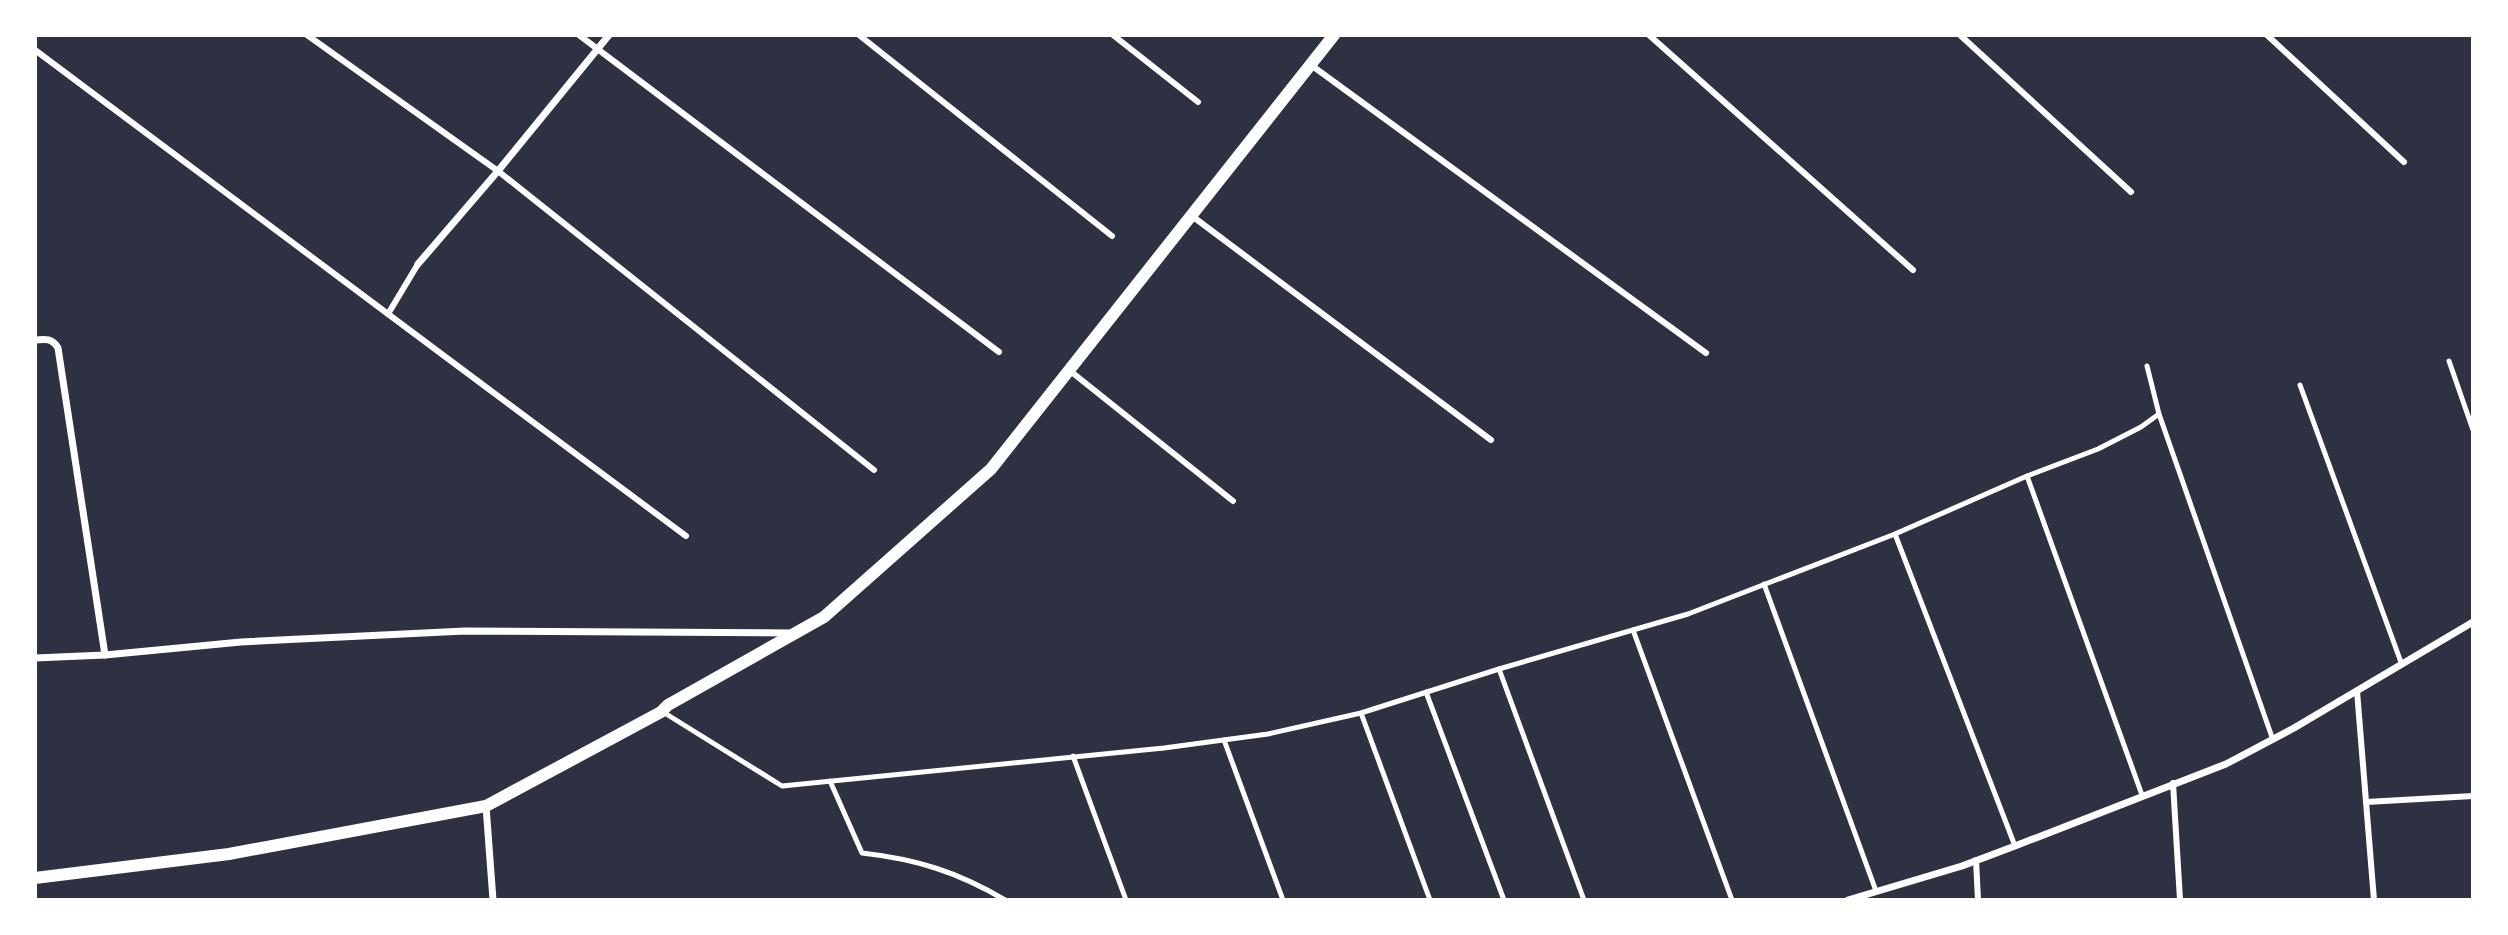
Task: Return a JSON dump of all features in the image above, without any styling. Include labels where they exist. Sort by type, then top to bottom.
[{"type":"street","points":[[307,35],[498,171],[874,470]]},
{"type":"street","points":[[579,35],[999,352]]},
{"type":"street","points":[[388,314],[418,264],[609,35]]},
{"type":"street","points":[[859,35],[1112,236]]},
{"type":"street","points":[[1113,35],[1198,102]]},
{"type":"street","points":[[35,878],[229,854],[486,806],[661,712],[668,705],[824,617],[991,469],[1334,35]]},
{"type":"street","points":[[1649,35],[1913,270]]},
{"type":"street","points":[[1960,35],[2131,192]]},
{"type":"street","points":[[2267,35],[2404,162]]},
{"type":"street","points":[[35,50],[686,536]]},
{"type":"street","points":[[1311,65],[1706,353]]},
{"type":"street","points":[[1192,216],[1491,440]]},
{"type":"street","points":[[35,340],[47,339],[54,342],[58,348],[105,655]]},
{"type":"street","points":[[1069,370],[1233,501]]},
{"type":"street","points":[[1847,900],[2015,846],[2225,764],[2273,740],[2473,622]]},
{"type":"street","points":[[35,658],[105,655],[241,642],[465,631],[796,633]]},
{"type":"street","points":[[2357,691],[2374,900]]},
{"type":"street","points":[[2174,783],[2180,900]]},
{"type":"street","points":[[2366,802],[2473,796]]},
{"type":"street","points":[[486,806],[493,900]]},
{"type":"street","points":[[1976,860],[1978,900]]},
{"type":"lane","points":[[2449,361],[2473,430]]},
{"type":"lane","points":[[2147,366],[2159,414],[2273,740]]},
{"type":"lane","points":[[2300,385],[2402,665]]},
{"type":"lane","points":[[661,712],[782,786],[1268,734],[1361,713],[1499,669],[1688,614],[1895,534],[2027,476],[2098,449],[2141,428],[2159,414]]},
{"type":"lane","points":[[2027,476],[2142,795]]},
{"type":"lane","points":[[1895,534],[2015,846]]},
{"type":"lane","points":[[1764,584],[1876,891]]},
{"type":"lane","points":[[1633,630],[1732,900]]},
{"type":"lane","points":[[1499,669],[1584,900]]},
{"type":"lane","points":[[1426,692],[1504,900]]},
{"type":"lane","points":[[1361,713],[1430,900]]},
{"type":"lane","points":[[1224,740],[1283,900]]},
{"type":"lane","points":[[1073,756],[1126,900]]},
{"type":"lane","points":[[830,781],[862,853],[903,858],[943,869],[1005,900]]}]
